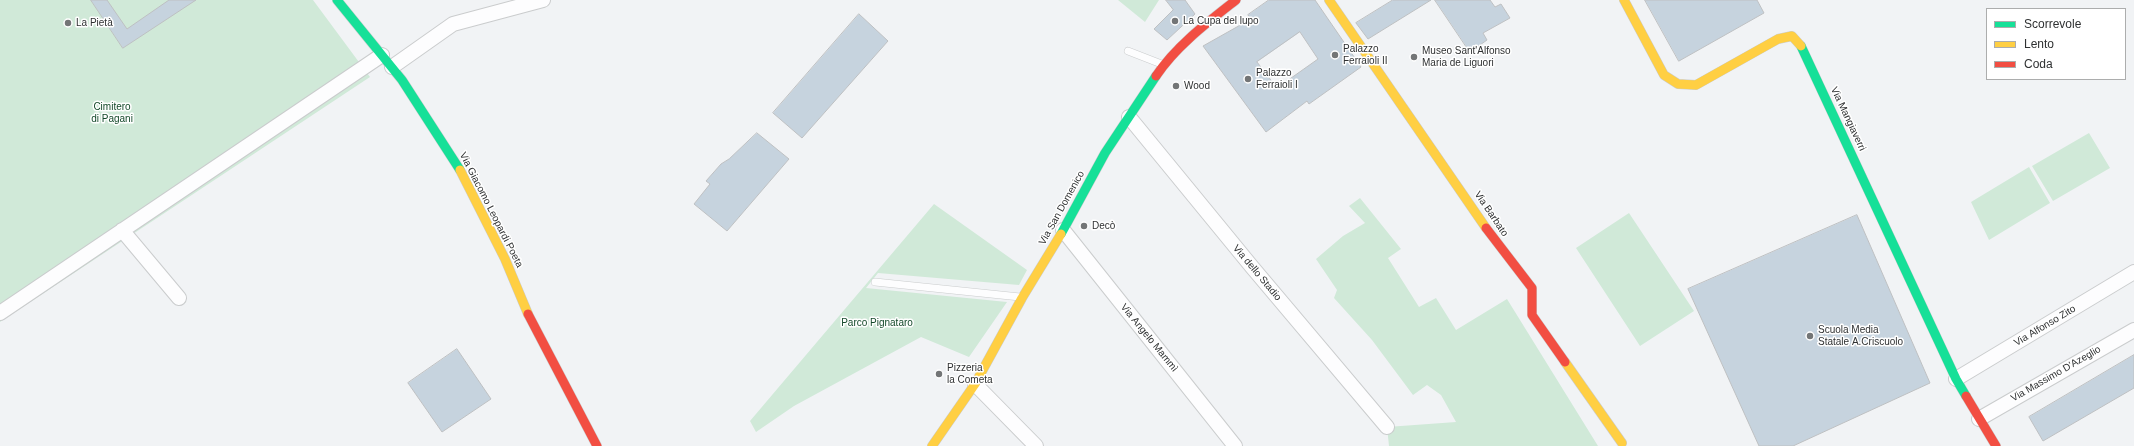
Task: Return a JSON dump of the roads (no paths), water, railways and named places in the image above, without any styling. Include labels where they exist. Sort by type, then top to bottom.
[{"type":"street","name":"Via Giacomo Leopardi Poeta","points":[[337,0],[392,67],[437,132],[458,166],[505,259],[525,308],[597,446]]},
{"type":"street","points":[[392,67],[453,24],[543,0]]},
{"type":"street","name":"Via San Domenico","points":[[932,446],[975,384],[1022,298],[1063,230],[1105,153],[1164,65],[1211,19],[1236,0]]},
{"type":"street","name":"Via Barbato","points":[[1330,0],[1348,30],[1421,132],[1500,248],[1532,288],[1532,315],[1622,443]]},
{"type":"street","name":"Via Mangiaverri","points":[[1624,0],[1664,75],[1678,84],[1696,85],[1778,39],[1792,36],[1801,45],[1956,379],[1996,446]]},
{"type":"street","points":[[0,313],[382,55]]},
{"type":"street","name":"Via dello Stadio","points":[[1129,117],[1252,267],[1387,427]]},
{"type":"street","points":[[122,230],[179,298]]},
{"type":"street","name":"Via Angelo Mammì","points":[[1063,230],[1235,446]]},
{"type":"street","name":"Via Alfonso Zito","points":[[1956,379],[2134,272]]},
{"type":"street","name":"Via Massimo D'Azeglio","points":[[1979,419],[2134,330]]},
{"type":"street","points":[[975,384],[1036,446]]},
{"type":"lane","points":[[1128,51],[1164,65]]},
{"type":"lane","points":[[876,282],[1022,298]]},
{"type":"place","name":"La Cupa del lupo","points":[[1175,21]]},
{"type":"place","name":"La Pietà","points":[[68,23]]},
{"type":"place","name":"Palazzo Ferraioli II","points":[[1335,55]]},
{"type":"place","name":"Museo Sant'Alfonso Maria de Liguori","points":[[1414,57]]},
{"type":"place","name":"Palazzo Ferraioli I","points":[[1248,79]]},
{"type":"place","name":"Wood","points":[[1176,86]]},
{"type":"place","name":"Decò","points":[[1084,226]]},
{"type":"place","name":"Scuola Media Statale A.Criscuolo","points":[[1810,336]]},
{"type":"place","name":"Pizzeria la Cometa","points":[[939,374]]},
{"type":"park label","name":"Cimitero di Pagani","points":[[112,112]]},
{"type":"park label","name":"Parco Pignataro","points":[[877,323]]}]
